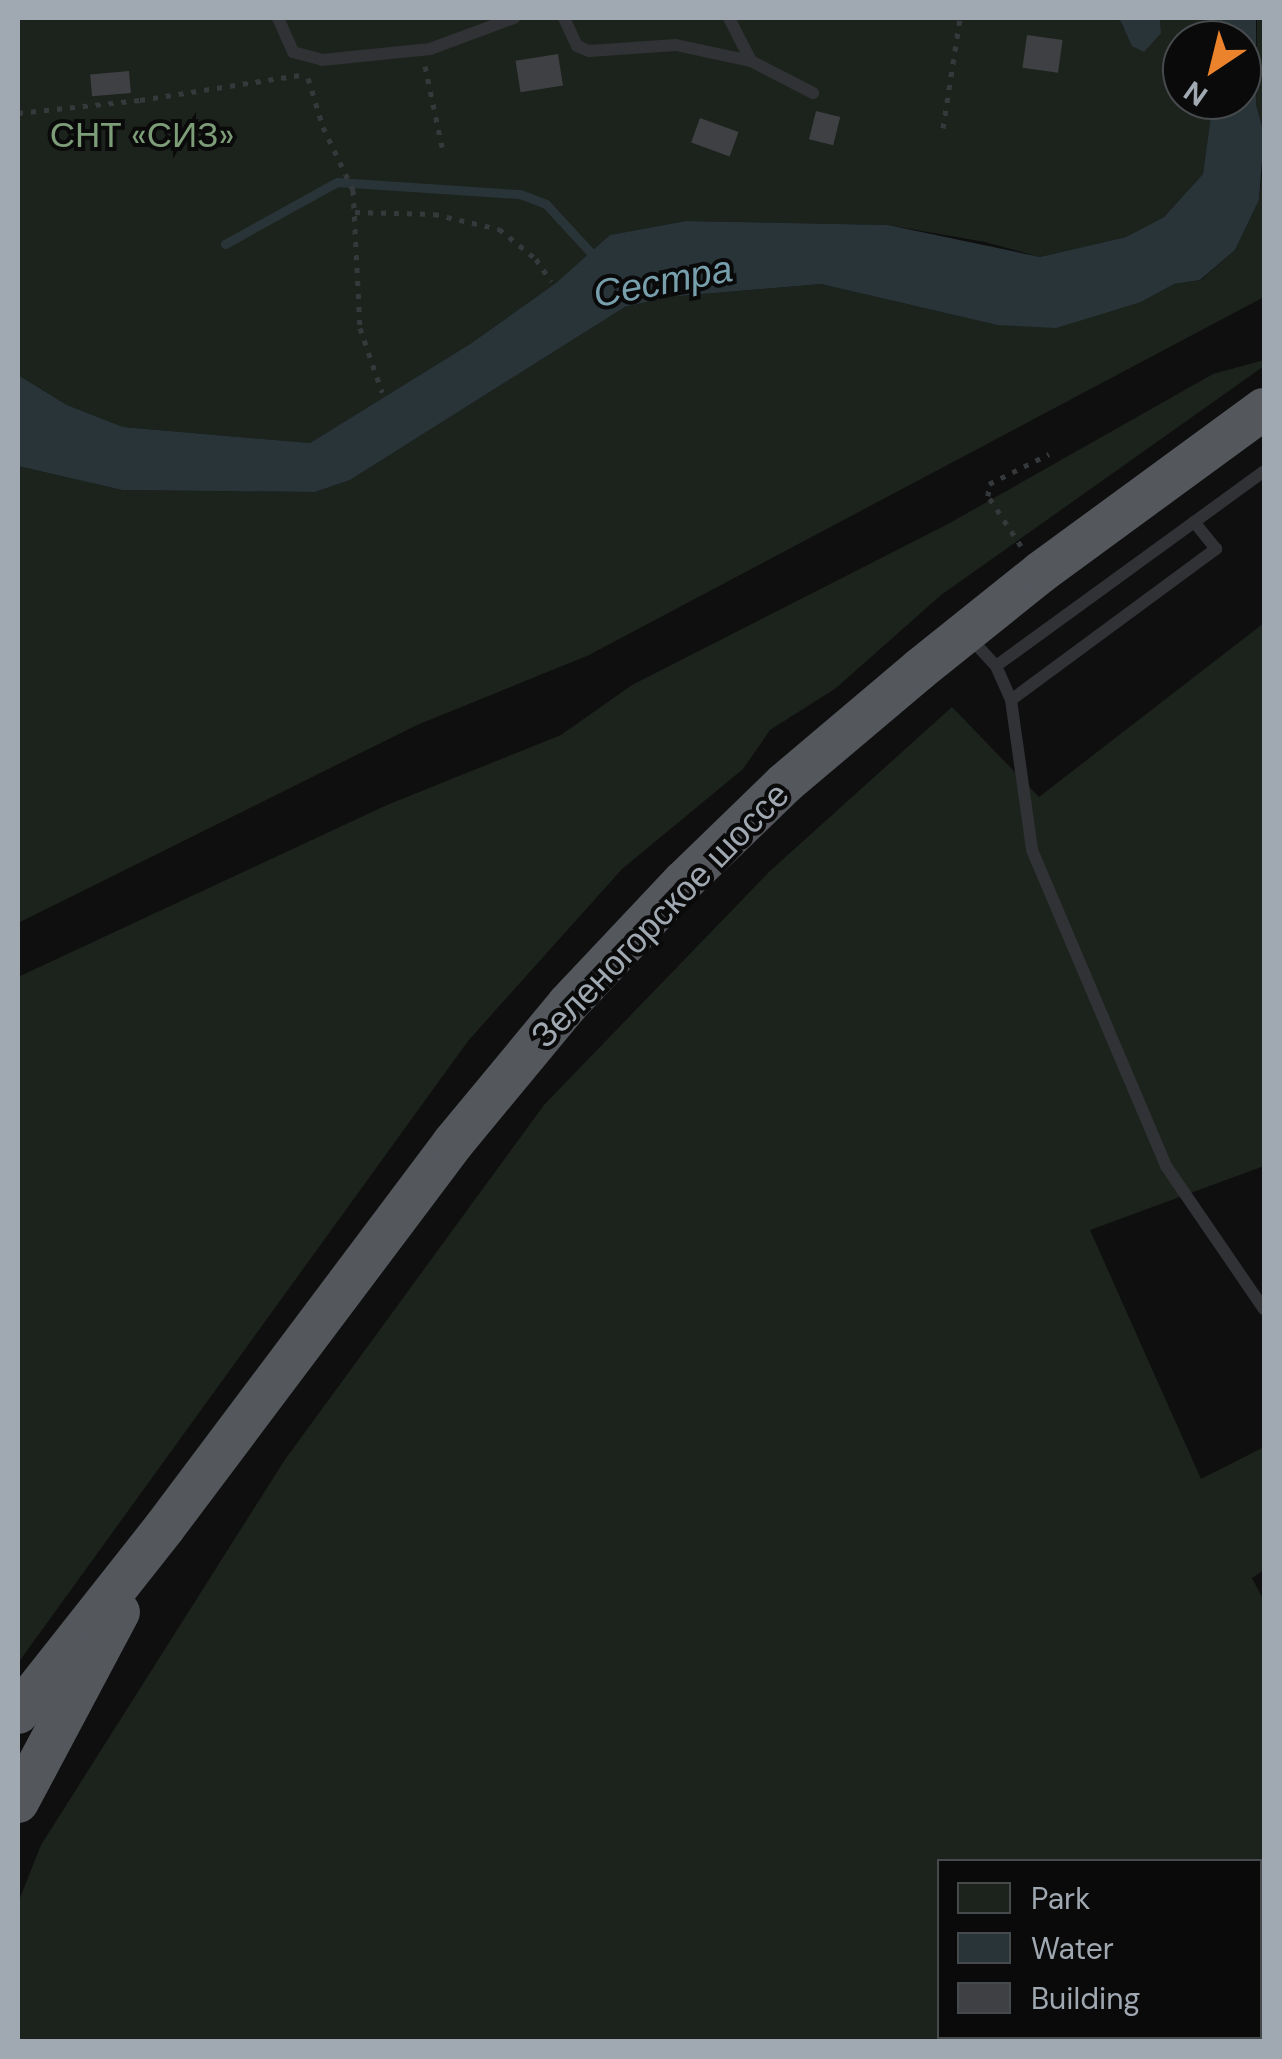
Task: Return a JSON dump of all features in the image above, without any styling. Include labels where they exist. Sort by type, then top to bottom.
[{"type":"highway","name":"Зеленогорское шоссе","points":[[18,1713],[164,1528],[453,1142],[568,1004],[784,784],[1041,572],[1264,409]]},
{"type":"highway","name":"Зеленогорское шоссе","points":[[18,1802],[164,1528]]},
{"type":"lane","points":[[278,18],[293,52],[322,60],[422,50],[514,18]]},
{"type":"lane","points":[[564,18],[577,46],[589,50],[676,45],[751,62],[812,93]]},
{"type":"lane","points":[[729,18],[751,62]]},
{"type":"lane","points":[[996,666],[1264,471]]},
{"type":"lane","points":[[1011,700],[1216,549],[1194,522]]},
{"type":"lane","points":[[965,632],[996,666],[1011,700],[1032,850],[1166,1166],[1264,1309]]},
{"type":"path","points":[[943,128],[960,18]]},
{"type":"path","points":[[422,50],[442,146]]},
{"type":"path","points":[[18,113],[300,77],[293,52]]},
{"type":"path","points":[[306,69],[323,126],[353,190],[360,328],[382,392]]},
{"type":"path","points":[[355,212],[449,216],[499,230],[536,258],[551,281]]},
{"type":"path","points":[[1041,572],[988,496],[989,484],[1048,454]]},
{"type":"green space","name":"СНТ «СИЗ»","points":[[18,18],[1119,18],[1124,30],[1161,33],[1160,18],[1219,18],[1162,20],[1162,120],[1210,120],[1203,174],[1164,217],[1126,237],[1040,257],[985,242],[888,225],[686,221],[611,235],[556,283],[470,344],[310,443],[123,427],[67,405],[18,375]]},
{"type":"green space","points":[[1264,18],[1264,134],[1260,120],[1262,20],[1257,20]]},
{"type":"green space","points":[[1264,157],[1264,297],[589,655],[417,725],[18,923],[18,466],[122,490],[315,492],[350,480],[625,307],[668,297],[821,284],[997,325],[1141,302],[1174,284],[1201,280],[1235,250],[1259,200]]},
{"type":"green space","points":[[1264,360],[1264,366],[941,595],[836,688],[770,730],[743,769],[622,869],[468,1041],[18,1663],[18,977],[387,805],[561,735],[632,685],[948,524],[1213,374]]},
{"type":"green space","points":[[1264,623],[1264,1166],[1090,1230],[1201,1479],[1264,1447],[1264,1570],[1252,1578],[1264,1601],[1264,2041],[18,2041],[18,1903],[41,1845],[284,1461],[544,1105],[770,871],[952,707],[1039,797]]},
{"type":"water","points":[[1119,18],[1160,18],[1161,33],[1144,52],[1132,46]]},
{"type":"water","points":[[1219,18],[1256,18],[1256,20]]},
{"type":"water","name":"Сестра","points":[[1210,120],[1260,120],[1264,134],[1259,200],[1235,250],[1200,280],[1174,284],[1141,302],[1056,328],[997,325],[821,284],[668,297],[625,307],[350,480],[315,492],[122,490],[18,466],[18,375],[67,405],[123,427],[310,443],[470,344],[556,283],[610,235],[686,221],[888,225],[1040,257],[1126,237],[1164,217],[1203,174]]},
{"type":"building","points":[[1027,35],[1063,40],[1058,73],[1022,68]]},
{"type":"building","points":[[558,54],[563,86],[521,92],[516,61]]},
{"type":"building","points":[[129,71],[131,93],[92,96],[90,74]]},
{"type":"building","points":[[816,111],[840,117],[833,145],[809,139]]},
{"type":"building","points":[[700,118],[739,132],[730,156],[691,142]]},
{"type":"waterway","points":[[225,244],[337,182],[520,194],[546,204],[591,253]]}]
